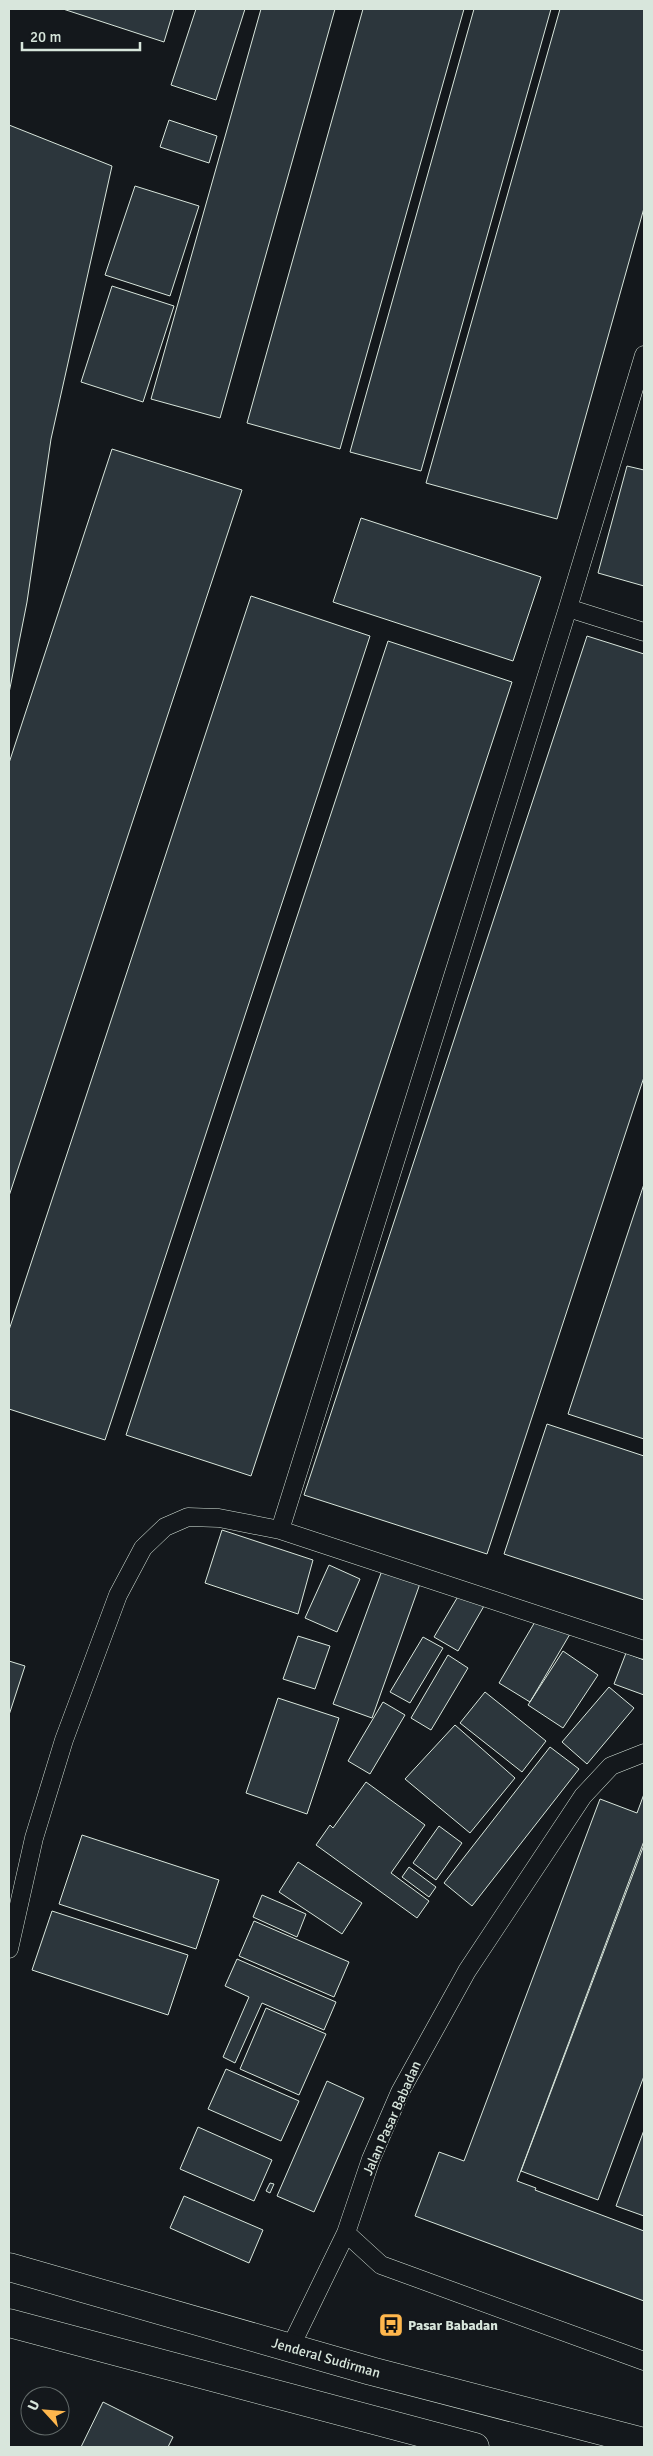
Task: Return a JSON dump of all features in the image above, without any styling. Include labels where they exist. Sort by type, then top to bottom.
[{"type":"highway","name":"Jenderal Sudirman","points":[[9,2267],[179,2318],[371,2372],[644,2442]]},
{"type":"highway","points":[[9,2323],[475,2447]]},
{"type":"lane","points":[[280,1530],[568,608],[644,355]]},
{"type":"lane","points":[[568,608],[644,632]]},
{"type":"lane","points":[[9,1949],[34,1838],[64,1740],[118,1596],[143,1548],[165,1527],[188,1517],[219,1518],[280,1530],[644,1650]]},
{"type":"lane","name":"Jalan Pasar Babadan","points":[[290,2348],[346,2233],[371,2159],[400,2092],[467,1971],[583,1796],[610,1766],[644,1753]]},
{"type":"lane","points":[[346,2233],[381,2265],[644,2361]]},
{"type":"building","points":[[63,9],[174,9],[164,42]]},
{"type":"building","points":[[196,9],[245,9],[216,100],[171,85]]},
{"type":"building","points":[[261,9],[335,9],[220,418],[151,399]]},
{"type":"building","points":[[363,9],[464,9],[340,449],[247,423]]},
{"type":"building","points":[[474,9],[551,9],[421,471],[350,452]]},
{"type":"building","points":[[560,9],[644,9],[644,208],[557,519],[426,483]]},
{"type":"building","points":[[169,120],[217,136],[209,163],[160,147]]},
{"type":"building","points":[[9,125],[112,166],[51,439],[27,602],[9,693]]},
{"type":"building","points":[[135,186],[199,206],[170,296],[105,275]]},
{"type":"building","points":[[112,286],[174,306],[143,402],[81,382]]},
{"type":"building","points":[[112,449],[242,490],[9,1196],[9,763]]},
{"type":"building","points":[[627,466],[644,470],[644,586],[598,573]]},
{"type":"building","points":[[361,518],[541,577],[513,661],[333,602]]},
{"type":"building","points":[[251,596],[370,636],[105,1440],[9,1409],[9,1330]]},
{"type":"building","points":[[587,636],[644,654],[644,1077],[487,1554],[304,1495]]},
{"type":"building","points":[[388,641],[512,682],[251,1476],[126,1435]]},
{"type":"building","points":[[644,1184],[644,1439],[568,1414]]},
{"type":"building","points":[[547,1424],[644,1456],[644,1600],[504,1554]]},
{"type":"building","points":[[222,1530],[313,1560],[298,1614],[205,1583]]},
{"type":"building","points":[[329,1565],[360,1579],[337,1632],[305,1618]]},
{"type":"building","points":[[384,1565],[422,1578],[372,1718],[333,1704]]},
{"type":"building","points":[[460,1593],[484,1606],[458,1651],[434,1637]]},
{"type":"building","points":[[539,1615],[570,1634],[530,1702],[499,1683]]},
{"type":"building","points":[[298,1636],[330,1646],[315,1689],[283,1679]]},
{"type":"building","points":[[423,1637],[443,1648],[410,1703],[390,1692]]},
{"type":"building","points":[[563,1651],[598,1675],[563,1728],[528,1705]]},
{"type":"building","points":[[626,1653],[644,1660],[644,1695],[614,1684]]},
{"type":"building","points":[[448,1655],[468,1668],[431,1730],[411,1718]]},
{"type":"building","points":[[9,1661],[25,1666],[9,1715]]},
{"type":"building","points":[[609,1687],[634,1708],[587,1764],[562,1742]]},
{"type":"building","points":[[485,1692],[546,1741],[522,1772],[460,1723]]},
{"type":"building","points":[[278,1698],[339,1718],[307,1814],[246,1793]]},
{"type":"building","points":[[383,1702],[405,1715],[370,1774],[348,1761]]},
{"type":"building","points":[[455,1725],[515,1778],[470,1833],[405,1779]]},
{"type":"building","points":[[550,1747],[579,1769],[472,1906],[444,1883]]},
{"type":"building","points":[[366,1782],[425,1825],[391,1873],[429,1901],[417,1918],[316,1845],[330,1825],[333,1828]]},
{"type":"building","points":[[644,1794],[644,1841],[517,2181],[536,2188],[535,2190],[644,2231],[644,2301],[415,2216],[439,2152],[464,2161],[600,1799],[637,1813]]},
{"type":"building","points":[[439,1826],[462,1843],[436,1880],[413,1863]]},
{"type":"building","points":[[82,1835],[219,1880],[196,1949],[59,1904]]},
{"type":"building","points":[[644,1845],[644,2076],[598,2200],[521,2171]]},
{"type":"building","points":[[298,1862],[362,1903],[342,1934],[279,1892]]},
{"type":"building","points":[[409,1867],[436,1887],[429,1897],[402,1877]]},
{"type":"building","points":[[262,1895],[306,1914],[297,1937],[253,1917]]},
{"type":"building","points":[[52,1911],[188,1955],[168,2015],[32,1970]]},
{"type":"building","points":[[254,1921],[349,1962],[334,1997],[239,1956]]},
{"type":"building","points":[[237,1959],[336,2002],[324,2030],[262,2003],[235,2063],[223,2057],[249,1997],[225,1986]]},
{"type":"building","points":[[266,2008],[326,2034],[299,2095],[240,2069]]},
{"type":"building","points":[[226,2069],[299,2101],[281,2141],[208,2109]]},
{"type":"building","points":[[327,2081],[364,2098],[314,2212],[277,2196]]},
{"type":"building","points":[[198,2127],[272,2160],[254,2201],[180,2169]]},
{"type":"building","points":[[644,2130],[644,2216],[616,2206]]},
{"type":"building","points":[[270,2183],[274,2184],[270,2193],[266,2191]]},
{"type":"building","points":[[184,2196],[263,2230],[249,2263],[170,2228]]},
{"type":"building","points":[[103,2402],[173,2437],[168,2447],[81,2447]]},
{"type":"place","name":"Pasar Babadan","points":[[391,2325]]}]
